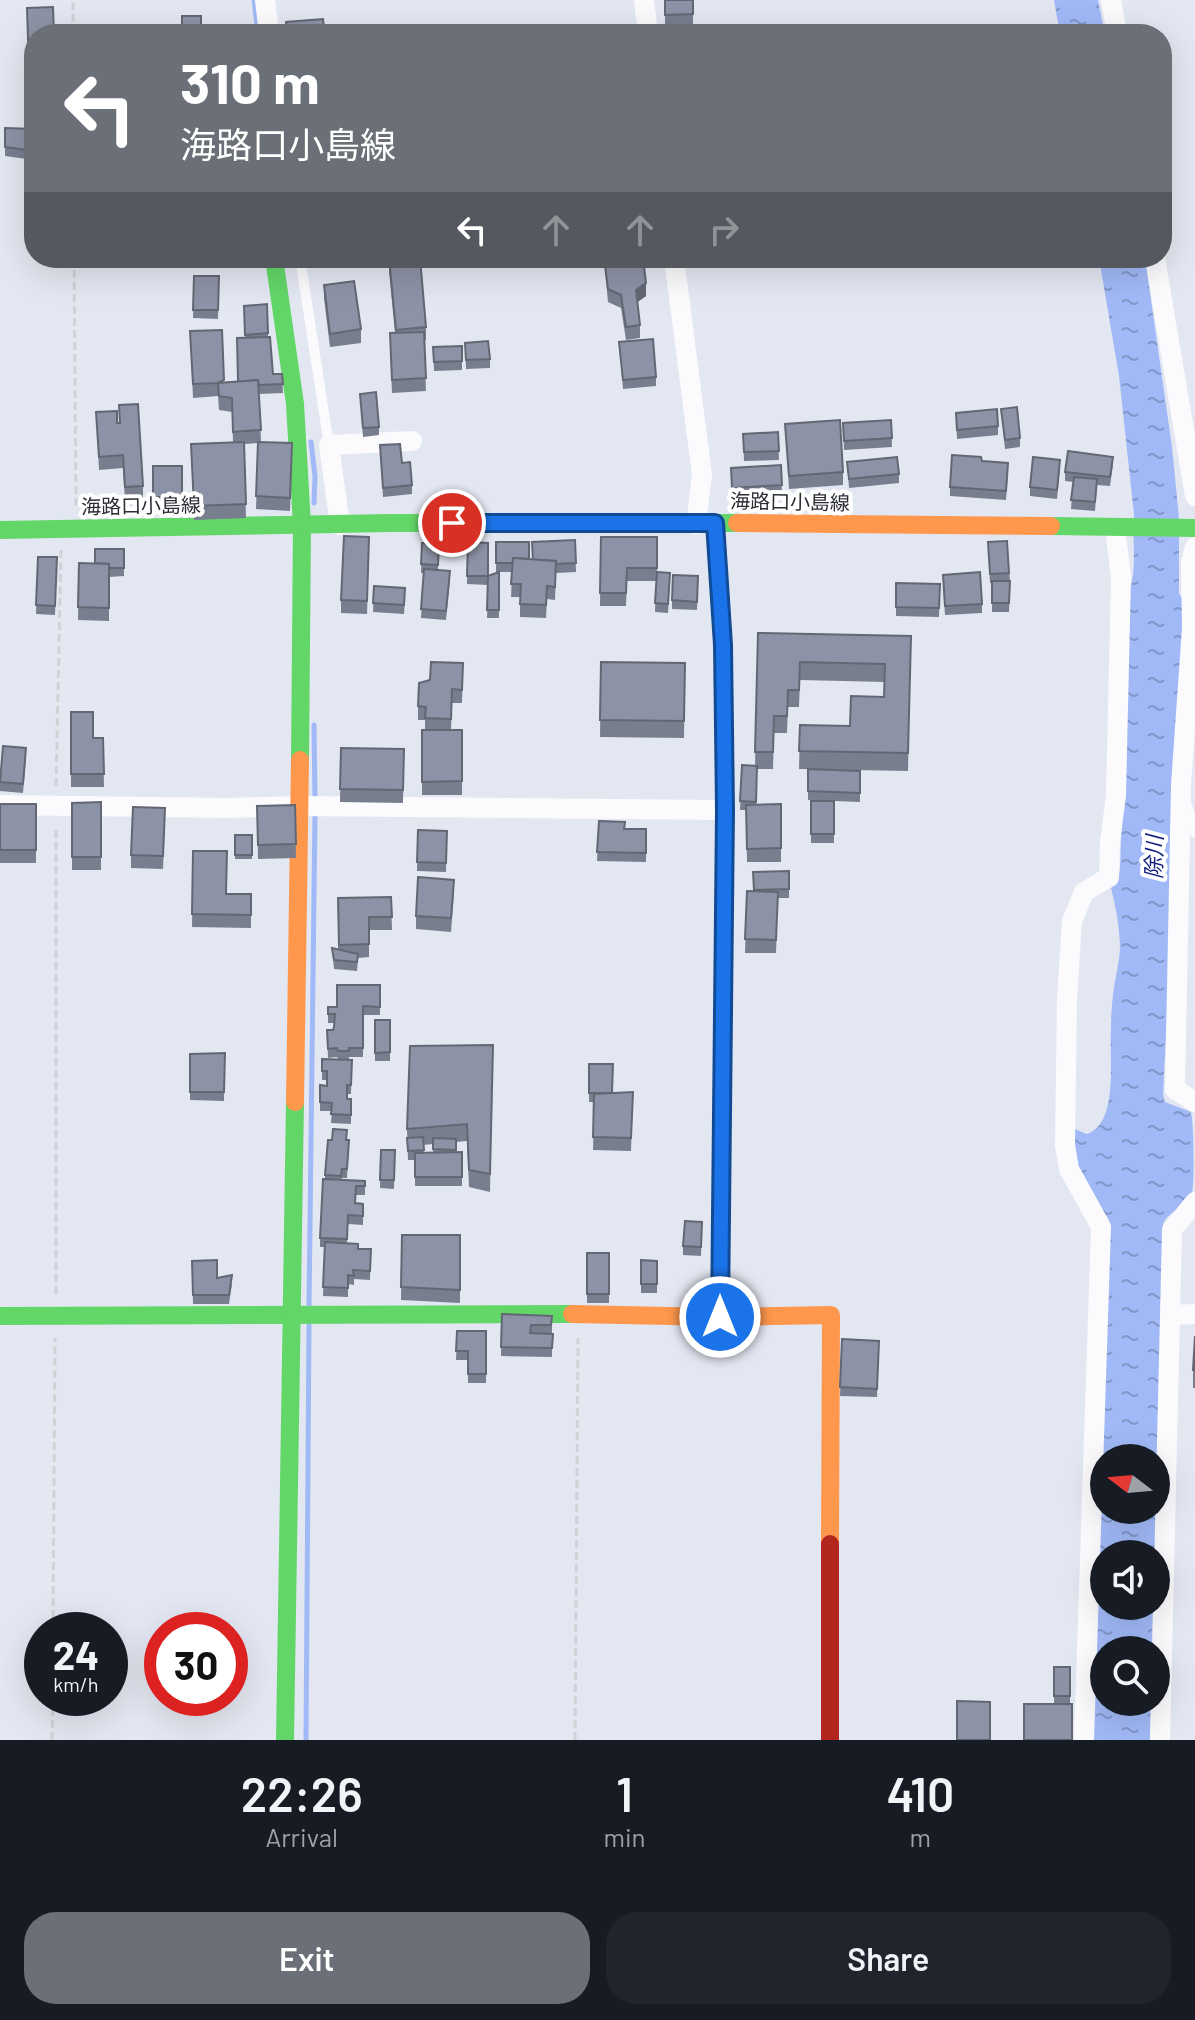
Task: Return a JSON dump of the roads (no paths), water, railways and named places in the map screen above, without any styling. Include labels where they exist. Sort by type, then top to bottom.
[{"type":"street","points":[[265,0],[268,24]]},
{"type":"street","points":[[644,0],[647,24]]},
{"type":"street","points":[[1111,0],[1115,24]]},
{"type":"street","points":[[275,268],[295,404],[302,525],[285,1740]]},
{"type":"street","points":[[675,268],[702,475],[705,524],[723,645],[725,810],[720,1317]]},
{"type":"street","points":[[1157,268],[1195,496]]},
{"type":"street","points":[[340,525],[329,445],[412,441]]},
{"type":"street","name":"海路口小島線","points":[[0,530],[391,523],[705,524],[1115,528],[1193,535]]},
{"type":"street","points":[[1084,1740],[1101,1227],[1069,1169],[1065,1145],[1067,998],[1072,921],[1084,892],[1109,877],[1116,795],[1121,577],[1115,528]]},
{"type":"street","points":[[1193,535],[1192,628],[1181,785],[1175,1089],[1195,1102]]},
{"type":"street","points":[[0,805],[725,810]]},
{"type":"street","points":[[1160,1740],[1172,1230],[1195,1202]]},
{"type":"street","points":[[1171,1315],[1195,1314]]},
{"type":"street","points":[[0,1316],[831,1315],[830,1740]]},
{"type":"lane","points":[[302,268],[329,445]]},
{"type":"lane","points":[[1181,785],[1195,833]]},
{"type":"water","points":[[1054,0],[1098,0],[1103,24],[1058,24]]},
{"type":"water","name":"除川","points":[[1101,268],[1146,268],[1172,447],[1179,518],[1179,593],[1187,608],[1163,1095],[1165,1102],[1191,1112],[1194,1170],[1191,1197],[1163,1224],[1158,1444],[1102,1444],[1108,1219],[1078,1177],[1072,1128],[1087,1134],[1097,1128],[1104,1117],[1110,1088],[1112,1008],[1120,950],[1111,888],[1117,884],[1120,869],[1134,515],[1119,376]]},
{"type":"water","points":[[1099,1524],[1156,1524],[1155,1540],[1099,1540]]},
{"type":"water","points":[[1096,1620],[1153,1620],[1152,1636],[1096,1636]]},
{"type":"water","points":[[1094,1716],[1151,1716],[1150,1740],[1093,1740]]},
{"type":"waterway","points":[[254,0],[257,24]]},
{"type":"waterway","points":[[311,442],[314,503]]},
{"type":"waterway","points":[[314,725],[315,803]]},
{"type":"waterway","points":[[309,1307],[315,813]]},
{"type":"waterway","points":[[306,1740],[309,1325]]}]
